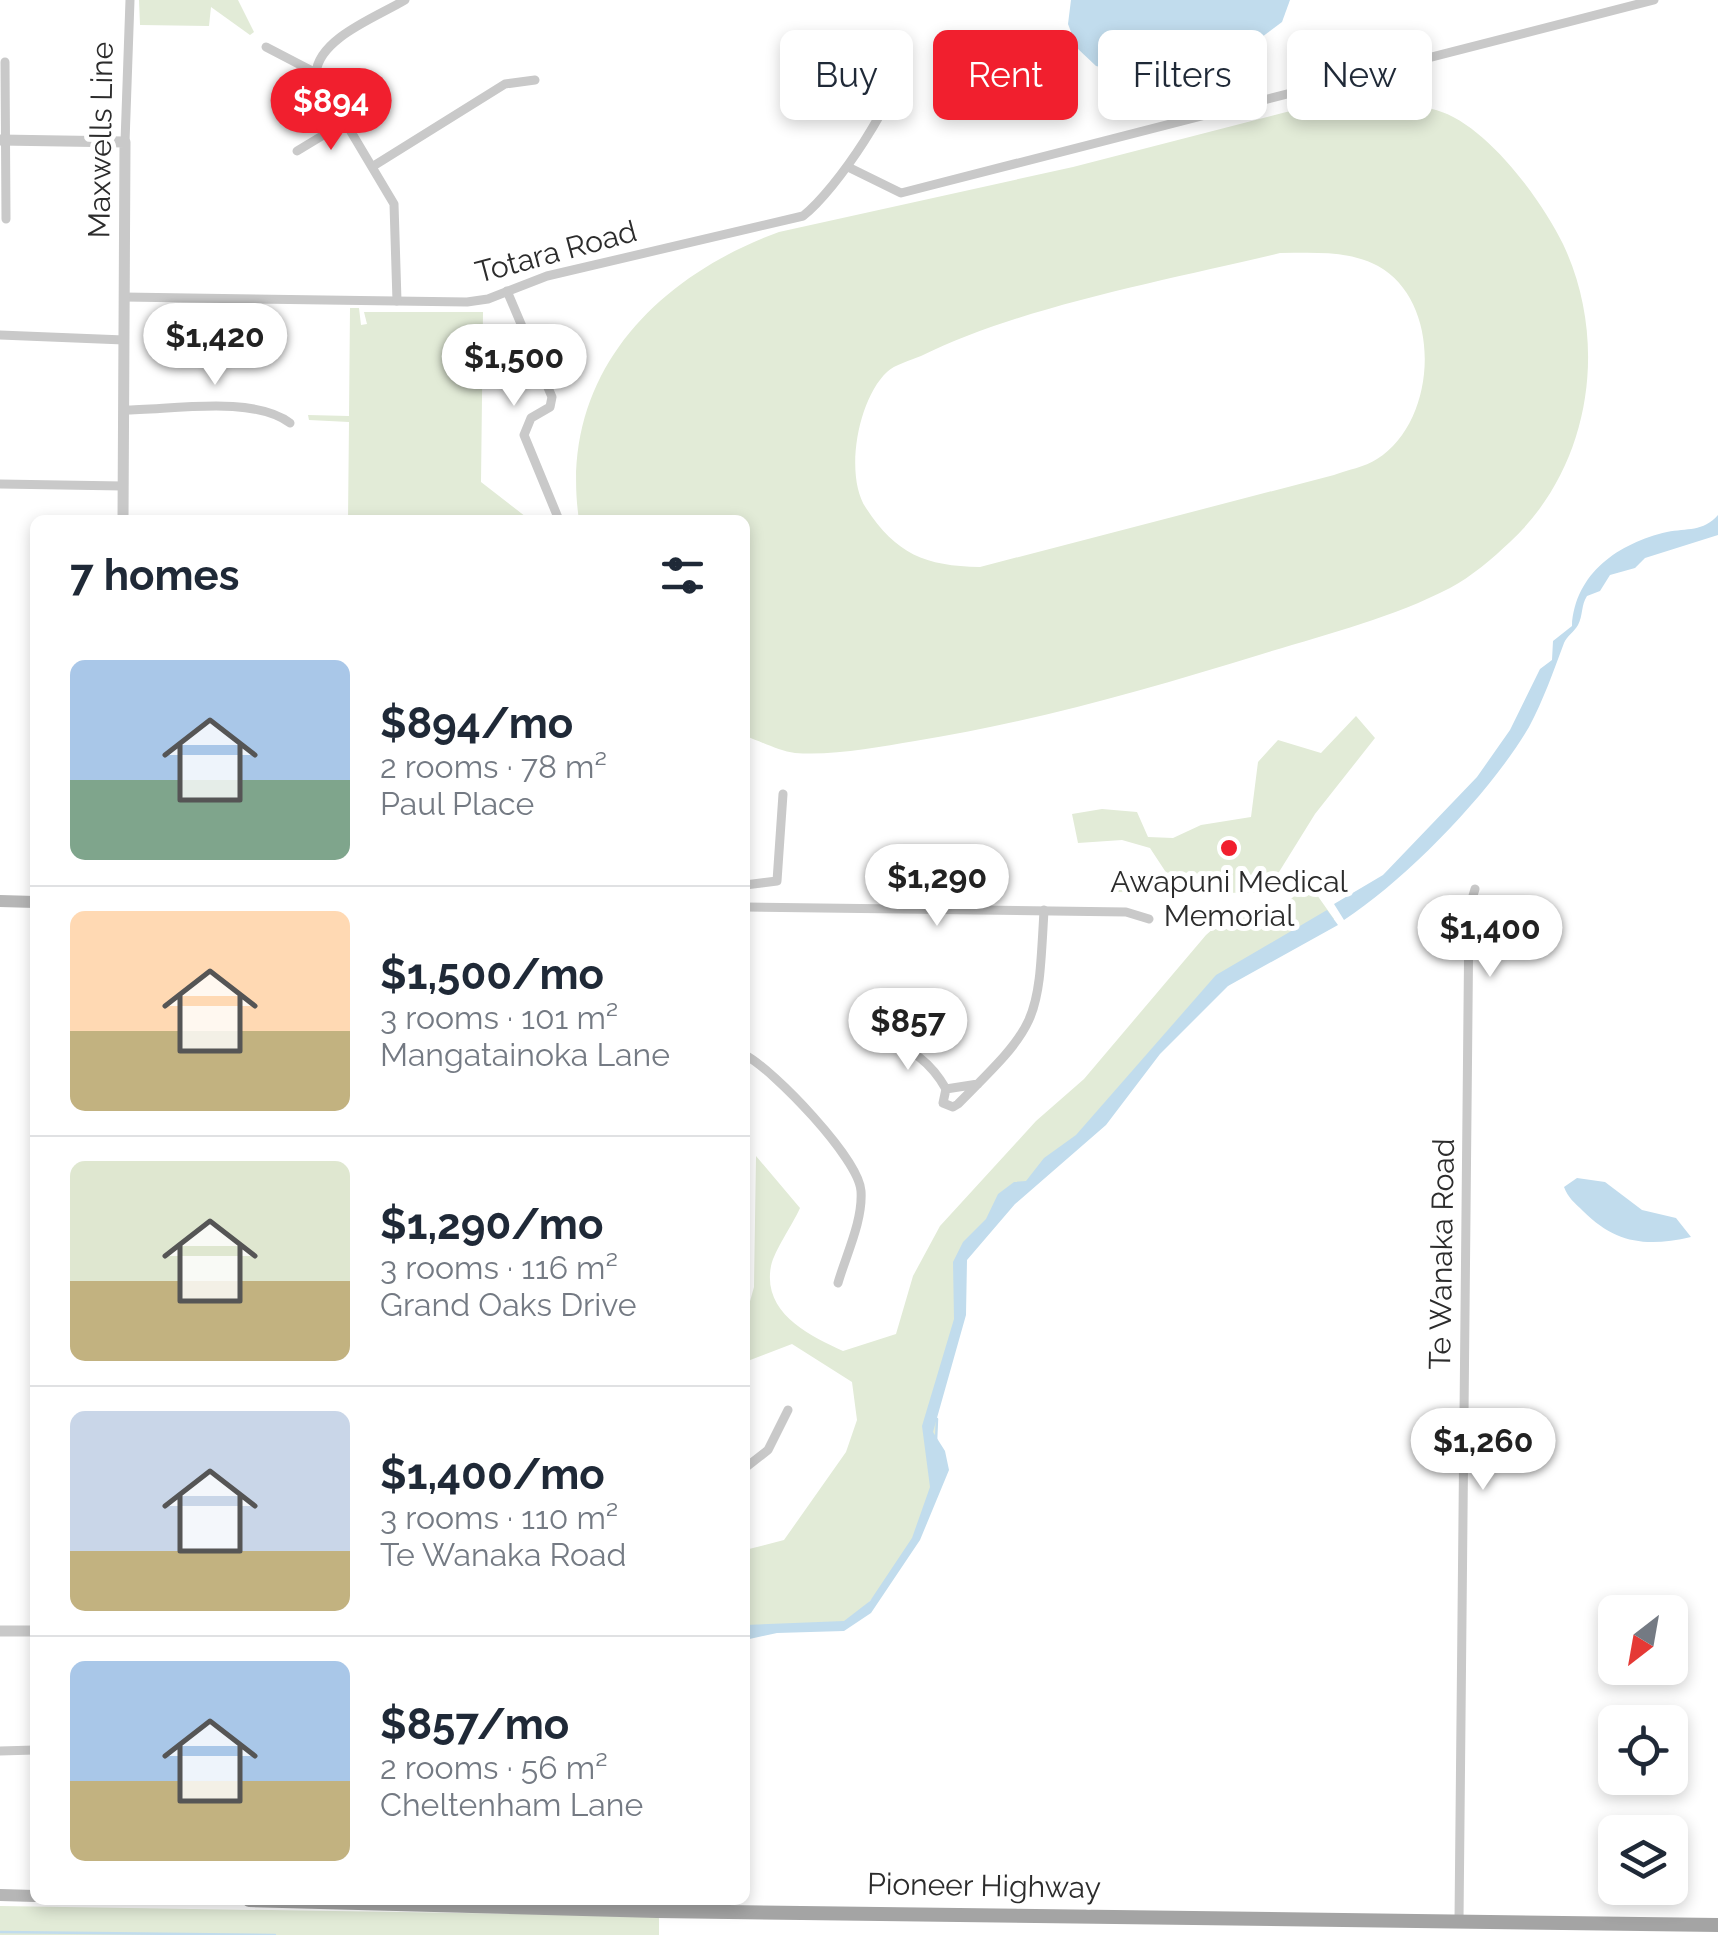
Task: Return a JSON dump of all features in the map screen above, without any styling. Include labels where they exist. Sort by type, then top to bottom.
[{"type":"main road","points":[[0,901],[30,902]]},
{"type":"main road","points":[[0,1895],[30,1896]]},
{"type":"main road","name":"Pioneer Highway","points":[[440,1905],[1718,1925]]},
{"type":"street","name":"Maxwells Line","points":[[122,515],[130,0]]},
{"type":"street","points":[[316,73],[320,58],[333,44],[404,0]]},
{"type":"street","points":[[848,166],[900,193],[1654,0]]},
{"type":"street","points":[[266,47],[316,73],[375,165],[398,221],[397,301]]},
{"type":"street","points":[[5,62],[2,140],[6,219]]},
{"type":"street","points":[[375,165],[504,84],[535,80]]},
{"type":"street","name":"Totara Road","points":[[124,297],[467,302],[547,276],[803,216],[829,195],[874,120]]},
{"type":"street","points":[[297,152],[345,122]]},
{"type":"street","points":[[2,140],[125,142]]},
{"type":"street","points":[[507,291],[552,397],[550,407],[531,418],[524,435],[557,515]]},
{"type":"street","points":[[0,335],[124,340]]},
{"type":"street","points":[[124,410],[250,407],[275,412],[290,423]]},
{"type":"street","points":[[0,484],[123,486]]},
{"type":"street","points":[[750,884],[777,881],[783,794]]},
{"type":"street","name":"Te Wanaka Road","points":[[1459,1920],[1469,909],[1476,888]]},
{"type":"street","points":[[750,908],[1126,912],[1149,918]]},
{"type":"street","points":[[978,1084],[946,1089],[940,1098],[953,1107],[1008,1058],[1034,1012],[1042,979],[1044,910]]},
{"type":"street","points":[[883,1040],[901,1044],[922,1060],[946,1089]]},
{"type":"street","points":[[750,1059],[855,1168],[861,1190],[859,1210],[838,1283]]},
{"type":"street","points":[[750,1464],[768,1450],[788,1410]]},
{"type":"street","points":[[0,1631],[30,1631]]},
{"type":"street","points":[[0,1751],[30,1750]]},
{"type":"green space","points":[[139,0],[238,0],[254,32],[250,35],[211,7],[209,26],[140,25]]},
{"type":"green space","points":[[1432,109],[1436,110],[1474,131],[1510,165],[1563,244],[1586,321],[1588,361],[1575,440],[1538,511],[1510,542],[1458,584],[1404,609],[1088,704],[886,746],[795,753],[750,738],[750,515],[579,515],[576,469],[584,422],[600,379],[624,340],[655,306],[692,276],[779,232],[1073,167],[1287,112],[1287,120],[1432,120]],"holes":[[[1280,253],[1355,257],[1378,266],[1399,283],[1414,306],[1422,333],[1425,362],[1412,418],[1397,441],[1377,459],[1334,475],[980,567],[943,564],[901,547],[877,524],[859,494],[855,458],[862,418],[877,384],[894,367],[1004,323],[1144,284]]]},
{"type":"green space","points":[[350,308],[359,308],[361,325],[367,324],[364,312],[483,312],[481,482],[524,515],[348,515],[349,422],[309,420],[308,415],[349,416]]},
{"type":"green space","points":[[1356,716],[1375,738],[1315,814],[1266,893],[1115,892],[1117,873],[1169,877],[1150,848],[1122,840],[1078,843],[1072,814],[1102,809],[1137,812],[1148,837],[1173,838],[1201,825],[1251,817],[1258,762],[1278,740],[1321,753]]},
{"type":"green space","points":[[1317,895],[1334,919],[1216,993],[1018,1195],[963,1262],[962,1317],[937,1408],[936,1469],[924,1523],[898,1568],[848,1627],[750,1634],[750,1549],[784,1540],[846,1452],[857,1420],[852,1382],[792,1344],[750,1360],[756,1156],[800,1208],[771,1266],[770,1282],[781,1309],[816,1338],[843,1351],[896,1334],[913,1276],[940,1226],[1036,1121],[1084,1079],[1206,935],[1230,914],[1274,917],[1294,896]]},
{"type":"green space","points":[[0,1906],[659,1916],[659,1935],[0,1935]]},
{"type":"water","points":[[1071,0],[1290,0],[1282,22],[1267,33],[1267,30],[1098,30],[1098,66],[1078,49],[1078,30],[1070,30]]},
{"type":"water","points":[[1718,515],[1718,535],[1645,558],[1635,568],[1610,575],[1600,591],[1587,596],[1580,622],[1564,643],[1529,727],[1493,779],[1420,858],[1344,920],[1334,904],[1383,875],[1477,777],[1510,730],[1540,669],[1552,660],[1553,641],[1572,626],[1581,590],[1603,563],[1632,544],[1667,532],[1701,527]]},
{"type":"water","points":[[1327,910],[1338,925],[1228,986],[1160,1054],[1106,1125],[1015,1204],[967,1260],[966,1315],[933,1432],[945,1451],[949,1470],[920,1540],[871,1613],[844,1631],[777,1633],[750,1639],[750,1625],[844,1621],[870,1601],[912,1538],[930,1487],[922,1426],[954,1319],[953,1262],[963,1242],[986,1219],[998,1194],[1014,1182],[1026,1181],[1044,1158],[1076,1135],[1216,975]]},
{"type":"water","points":[[1577,1178],[1605,1182],[1642,1210],[1676,1218],[1691,1237],[1646,1242],[1608,1230],[1568,1194],[1564,1187]]},
{"type":"waterway","points":[[936,1441],[937,1419]]},
{"type":"waterway","points":[[0,1932],[275,1935]]},
{"type":"place","name":"Awapuni Medical Memorial","points":[[1229,848]]}]
